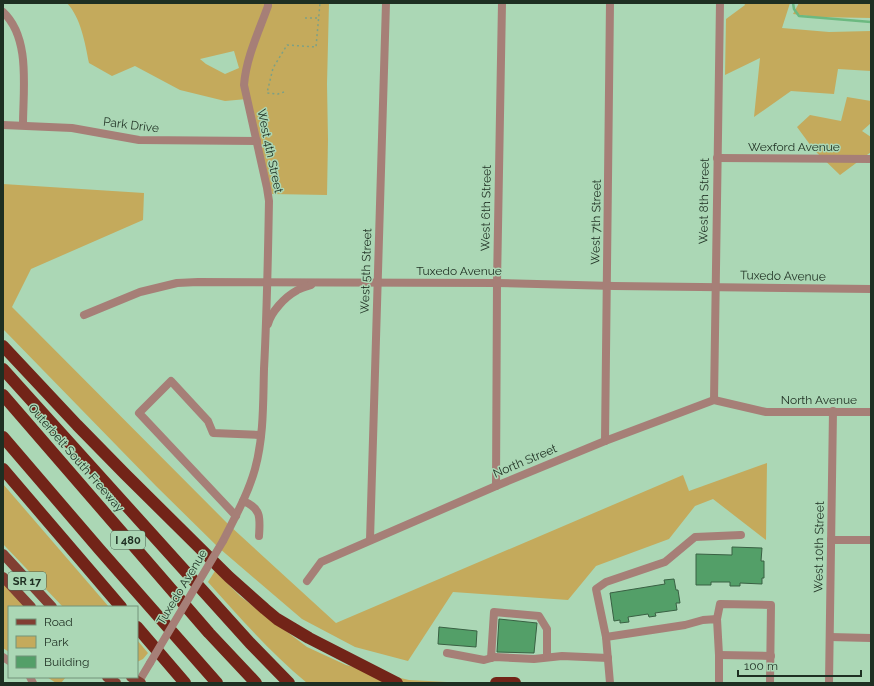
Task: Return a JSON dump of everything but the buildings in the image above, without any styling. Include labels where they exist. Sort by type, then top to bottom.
[{"type":"highway","points":[[3,346],[124,474],[228,576],[265,609],[277,619],[308,638],[393,682]]},
{"type":"highway","points":[[3,369],[250,643],[289,683]]},
{"type":"highway","name":"Outerbelt South Freeway","points":[[3,395],[208,633],[256,683]]},
{"type":"highway","name":"I 480","points":[[3,437],[110,562],[217,683]]},
{"type":"highway","points":[[3,469],[120,606]]},
{"type":"highway","points":[[138,627],[185,683]]},
{"type":"highway","points":[[496,683],[515,683]]},
{"type":"main road","name":"SR 17","points":[[3,554],[51,606]]},
{"type":"main road","name":"SR 17","points":[[3,577],[30,606]]},
{"type":"street","name":"West 4th Street","points":[[268,3],[251,54],[245,75],[244,85],[269,201],[268,283]]},
{"type":"street","name":"West 5th Street","points":[[370,540],[386,3]]},
{"type":"street","name":"West 6th Street","points":[[496,486],[497,283],[502,3]]},
{"type":"street","name":"West 7th Street","points":[[605,441],[610,3]]},
{"type":"street","name":"West 8th Street","points":[[714,400],[720,3]]},
{"type":"street","points":[[3,12],[15,26],[20,40],[23,58],[23,125]]},
{"type":"street","name":"Park Drive","points":[[3,125],[72,128],[139,140],[256,142]]},
{"type":"street","name":"Wexford Avenue","points":[[717,158],[871,159]]},
{"type":"street","points":[[84,315],[140,292],[177,283],[268,283]]},
{"type":"street","name":"Tuxedo Avenue","points":[[137,681],[150,664],[223,541],[243,501],[255,468],[261,435],[268,283],[497,283],[607,286],[871,289]]},
{"type":"street","points":[[266,335],[269,321],[286,299],[296,291],[321,283]]},
{"type":"street","points":[[236,516],[139,412],[171,381],[208,421],[213,432],[261,435]]},
{"type":"street","name":"North Street","points":[[306,581],[321,562],[370,540],[605,441],[714,400]]},
{"type":"street","name":"North Avenue","points":[[714,400],[766,412],[871,412]]},
{"type":"street","name":"West 10th Street","points":[[829,683],[833,411]]},
{"type":"street","points":[[243,501],[255,507],[259,513],[259,536]]},
{"type":"street","points":[[610,683],[606,637],[596,589],[606,582],[665,562],[695,537],[740,535]]},
{"type":"street","points":[[831,540],[871,540]]},
{"type":"street","points":[[719,683],[717,618],[720,604],[771,605],[770,683]]},
{"type":"street","points":[[491,658],[494,612],[538,616],[547,629],[546,658]]},
{"type":"street","points":[[606,637],[685,625],[717,618]]},
{"type":"street","points":[[830,638],[871,638]]},
{"type":"street","points":[[447,653],[484,660],[491,658],[534,659],[562,656],[608,658]]},
{"type":"street","points":[[719,655],[771,656]]},
{"type":"path","points":[[284,92],[278,94],[267,92],[273,68],[287,45],[316,47],[320,3]]},
{"type":"path","points":[[305,18],[319,18]]},
{"type":"green space","points":[[67,3],[329,3],[327,195],[272,194],[247,99],[225,101],[180,90],[135,66],[112,76],[89,63],[82,31],[72,9]],"holes":[[[234,51],[239,68],[225,74],[206,64],[200,59]]]},
{"type":"green space","points":[[744,3],[790,3],[782,28],[829,32],[871,31],[871,71],[838,69],[834,94],[791,91],[754,117],[760,58],[725,75],[726,19],[745,5]]},
{"type":"green space","points":[[799,3],[871,3],[871,18],[816,17],[793,14]]},
{"type":"green space","points":[[847,97],[871,101],[871,123],[862,131],[871,137],[871,152],[840,175],[814,150],[797,127],[810,115],[841,121]]},
{"type":"green space","points":[[3,184],[144,193],[143,220],[31,269],[12,307],[230,526],[336,623],[683,475],[689,491],[767,463],[766,540],[713,499],[695,506],[669,539],[596,566],[568,600],[453,592],[408,661],[355,647],[302,619],[219,548],[156,486],[3,329]]},
{"type":"green space","points":[[3,484],[108,606],[62,606],[3,544]]},
{"type":"green space","points":[[215,571],[240,596],[307,647],[346,665],[409,680],[466,683],[307,683],[268,647],[208,582]]},
{"type":"green space","points":[[3,577],[30,606],[8,606],[8,651],[3,648]]},
{"type":"green space","points":[[138,641],[148,653],[143,659],[138,662]]},
{"type":"green space","points":[[48,678],[65,678],[61,683],[56,683]]},
{"type":"waterway","points":[[793,3],[794,9],[799,16],[871,22]]}]
